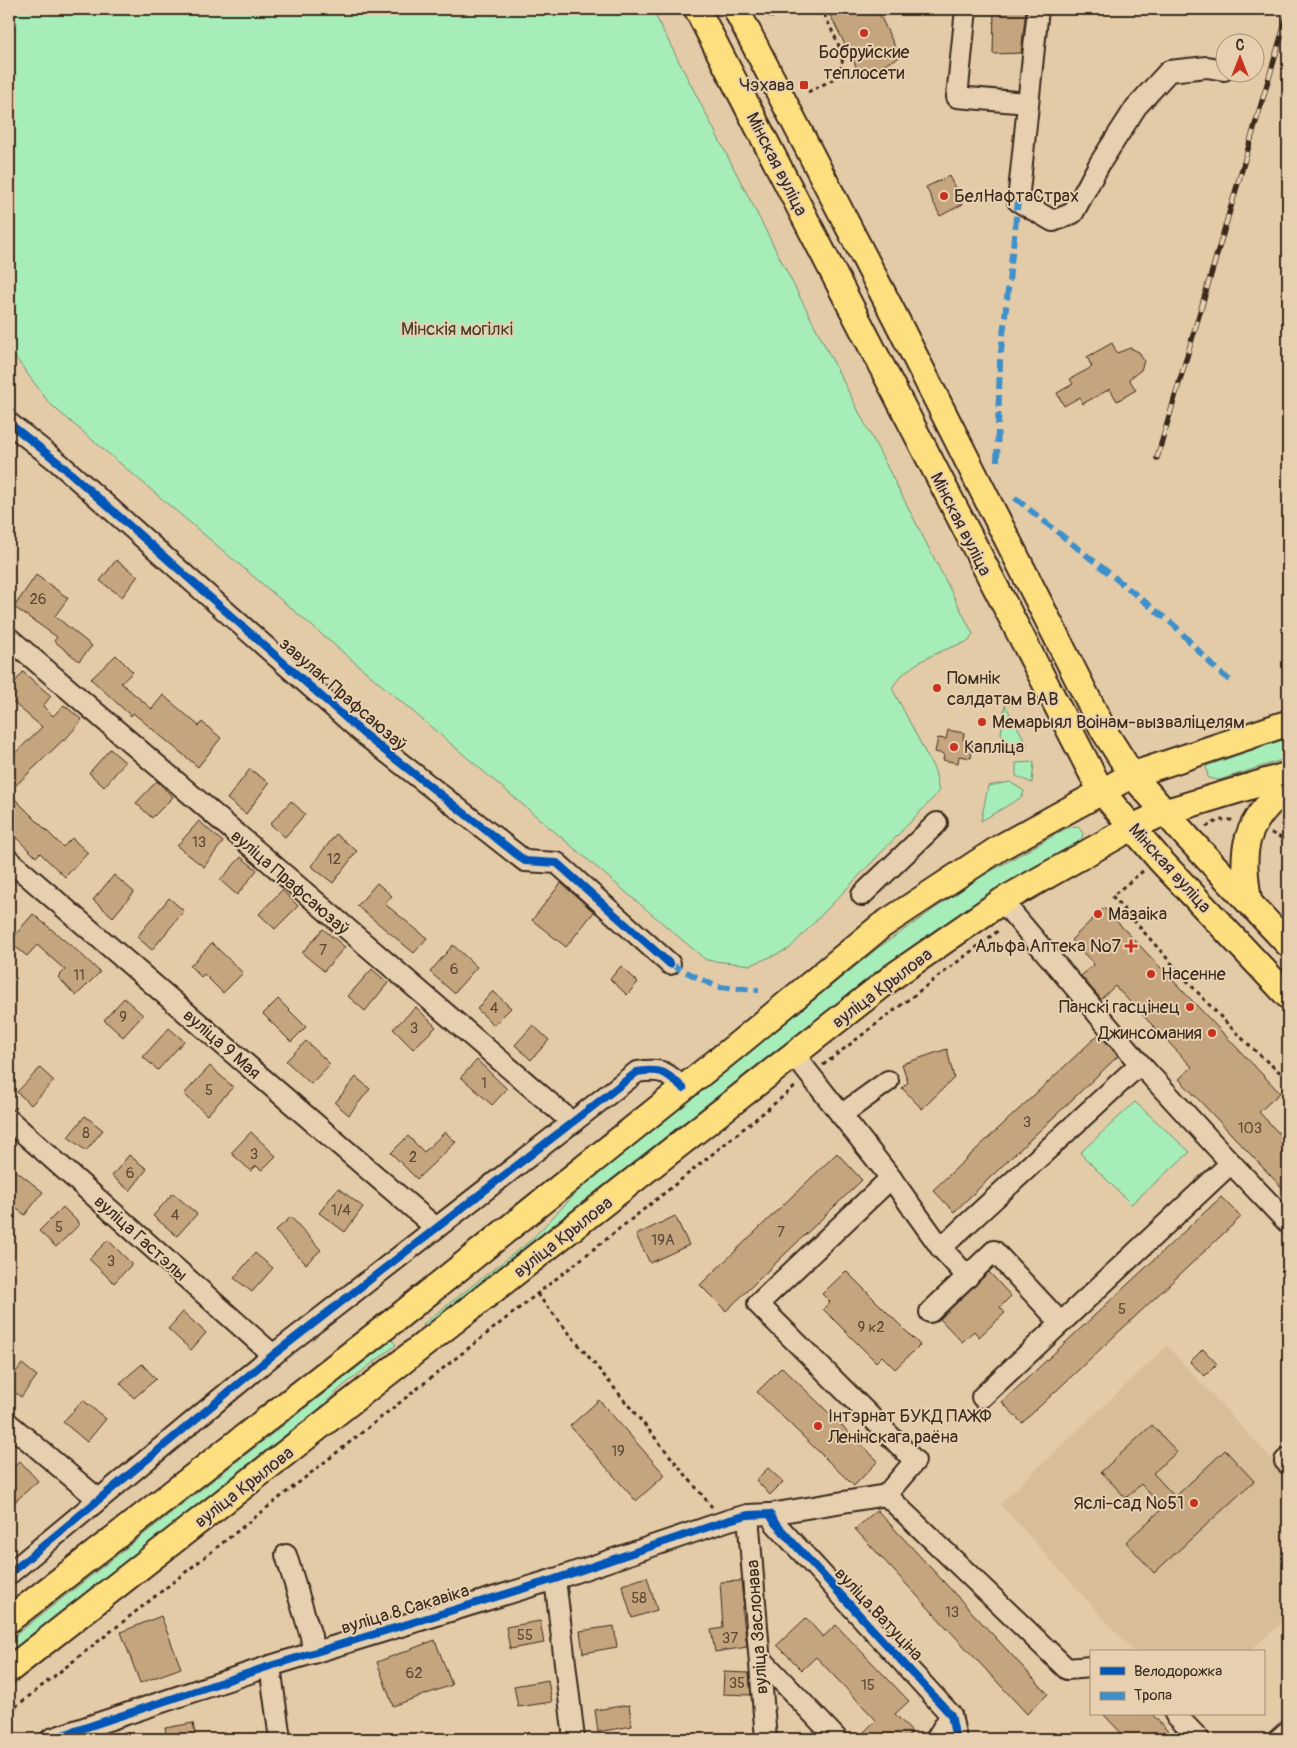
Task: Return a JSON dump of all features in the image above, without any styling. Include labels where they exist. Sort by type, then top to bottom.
[{"type":"main road","name":"Мінская вуліца","points":[[697,9],[1101,791],[1160,860],[1288,996]]},
{"type":"main road","name":"Мінская вуліца","points":[[736,9],[896,317],[1104,731],[1132,775],[1288,944]]},
{"type":"main road","points":[[9,1620],[397,1318],[881,926],[1001,846],[1132,775],[1288,723]]},
{"type":"main road","name":"вуліца Крылова","points":[[9,1670],[422,1348],[802,1065],[895,975],[1009,909],[1133,827],[1165,812],[1288,775]]},
{"type":"main road","points":[[1249,902],[1244,863],[1247,840],[1262,812],[1288,787]]},
{"type":"main road","points":[[397,1318],[422,1348]]},
{"type":"street","points":[[966,9],[958,97],[1028,103]]},
{"type":"street","points":[[1038,9],[1018,201],[1053,221],[1073,213],[1100,163],[1136,107],[1169,70],[1207,67],[1214,68]]},
{"type":"street","name":"завулак Прафсаюзаў","points":[[9,422],[59,463],[366,736],[525,861],[557,863],[670,964]]},
{"type":"street","name":"вуліца Прафсаюзаў","points":[[9,638],[573,1124]]},
{"type":"street","points":[[862,895],[937,823]]},
{"type":"street","name":"вуліца 9 Мая","points":[[9,860],[435,1227]]},
{"type":"street","points":[[1009,909],[1140,1064],[1288,1223]]},
{"type":"street","points":[[941,1248],[1140,1064]]},
{"type":"street","points":[[802,1065],[891,1178],[941,1248],[968,1277]]},
{"type":"street","points":[[9,1574],[273,1355],[435,1227],[573,1124],[638,1072],[651,1070],[666,1072],[683,1088]]},
{"type":"street","points":[[842,1115],[888,1081]]},
{"type":"street","name":"вуліца Гастэлы","points":[[9,1120],[273,1355]]},
{"type":"street","points":[[982,1396],[1231,1162]]},
{"type":"street","points":[[891,1178],[758,1304],[915,1461],[886,1495],[1067,1669],[1090,1667]]},
{"type":"street","points":[[930,1312],[994,1251],[1060,1322]]},
{"type":"street","points":[[9,1424],[98,1499]]},
{"type":"street","points":[[1288,1458],[1285,1461],[1288,1464]]},
{"type":"street","name":"вуліца 8 Сакавіка","points":[[51,1739],[270,1666],[555,1579],[748,1515],[770,1514],[886,1495]]},
{"type":"street","name":"вуліца Ватуціна","points":[[770,1514],[775,1523],[951,1715]]},
{"type":"street","name":"вуліца Заслонава","points":[[748,1515],[766,1739]]},
{"type":"street","points":[[286,1555],[311,1636],[313,1653]]},
{"type":"street","points":[[555,1579],[574,1739]]},
{"type":"street","points":[[760,1658],[837,1739]]},
{"type":"street","points":[[270,1666],[280,1739]]},
{"type":"street","points":[[936,1739],[951,1715]]},
{"type":"street","points":[[951,1715],[956,1739]]},
{"type":"street","points":[[1177,1716],[1199,1739]]},
{"type":"street","points":[[1279,1739],[1288,1731]]},
{"type":"path","points":[[771,18],[774,9]]},
{"type":"path","points":[[808,92],[834,79],[844,64],[838,43],[824,14]]},
{"type":"path","points":[[1204,828],[1219,820],[1239,820]]},
{"type":"path","points":[[1264,830],[1288,841]]},
{"type":"path","points":[[1144,871],[1112,896],[1211,1006],[1267,1062],[1288,1079]]},
{"type":"path","points":[[9,1712],[537,1294],[802,1065],[1009,909]]},
{"type":"path","points":[[537,1294],[710,1502],[719,1524]]},
{"type":"shaded area","points":[[1167,1346],[1288,1477],[1288,1617],[1251,1650],[1132,1650],[1000,1504]]},
{"type":"green space","name":"Мінскія могілкі","points":[[9,9],[652,9],[973,634],[969,641],[926,658],[906,671],[892,688],[935,771],[939,792],[789,949],[751,965],[706,960],[50,404],[9,349]]},
{"type":"green space","points":[[1005,705],[1028,746],[1017,755],[1001,734]]},
{"type":"green space","points":[[1288,738],[1288,758],[1219,780],[1208,778],[1206,766]]},
{"type":"green space","points":[[1034,762],[1032,783],[1016,776],[1016,763]]},
{"type":"green space","points":[[1010,782],[1024,791],[1022,797],[981,821],[988,786]]},
{"type":"green space","points":[[1078,826],[1083,834],[1081,841],[1074,848],[1006,885],[936,929],[426,1329],[423,1324],[531,1240],[582,1187],[878,948],[979,878],[1067,828]]},
{"type":"green space","points":[[1135,1102],[1190,1152],[1131,1204],[1080,1153]]},
{"type":"green space","points":[[392,1340],[396,1345],[343,1386],[293,1434],[9,1658],[9,1640]]},
{"type":"building","name":"Бобруйские теплосети","points":[[827,9],[877,9],[900,57],[861,76]]},
{"type":"building","points":[[994,9],[1026,9],[1021,53],[993,54]]},
{"type":"building","name":"БелНафтаСтрах","points":[[949,176],[963,204],[940,216],[926,187]]},
{"type":"building","points":[[1112,343],[1117,353],[1130,348],[1139,352],[1144,361],[1141,370],[1129,379],[1136,390],[1117,401],[1110,389],[1082,404],[1080,397],[1064,406],[1057,393],[1073,384],[1070,379],[1092,367],[1087,357]]},
{"type":"building","points":[[116,560],[138,576],[122,597],[100,581]]},
{"type":"building","points":[[36,575],[68,598],[55,616],[92,646],[79,661],[54,641],[57,637],[14,607]]},
{"type":"building","points":[[116,655],[133,672],[121,683],[152,709],[163,695],[199,726],[202,722],[221,738],[198,767],[133,713],[131,716],[91,679]]},
{"type":"building","points":[[23,672],[51,696],[43,706],[53,716],[64,705],[82,720],[64,741],[9,792],[9,759],[42,727],[9,699],[9,690]]},
{"type":"building","name":"Капліца","points":[[948,730],[964,733],[963,740],[973,742],[971,758],[959,756],[958,763],[943,760],[944,754],[935,752],[938,738],[946,739]]},
{"type":"building","points":[[110,749],[125,762],[104,787],[89,773]]},
{"type":"building","points":[[250,769],[269,783],[246,814],[227,799]]},
{"type":"building","points":[[157,781],[173,797],[152,818],[136,803]]},
{"type":"building","points":[[9,793],[63,847],[72,838],[88,853],[65,877],[40,853],[36,857],[9,831]]},
{"type":"building","points":[[291,801],[305,814],[285,837],[270,824]]},
{"type":"building","points":[[199,821],[223,842],[204,867],[177,846]]},
{"type":"building","points":[[336,834],[357,851],[333,883],[311,866]]},
{"type":"building","points":[[241,857],[257,870],[237,895],[220,880]]},
{"type":"building","points":[[114,875],[134,892],[113,917],[93,900]]},
{"type":"building","points":[[377,883],[392,896],[385,904],[427,938],[414,953],[357,906]]},
{"type":"building","points":[[561,883],[594,912],[566,947],[532,920]]},
{"type":"building","points":[[282,890],[298,906],[275,929],[259,914]]},
{"type":"building","points":[[169,898],[184,911],[152,950],[137,937]]},
{"type":"building","points":[[1104,908],[1280,1093],[1259,1112],[1288,1143],[1288,1194],[1179,1079],[1192,1067],[1115,986],[1101,999],[1081,976],[1094,964],[1071,940]]},
{"type":"building","points":[[33,914],[100,972],[76,996],[58,977],[65,970],[37,945],[27,956],[9,942]]},
{"type":"building","points":[[323,929],[345,947],[324,971],[302,953]]},
{"type":"building","points":[[212,943],[243,973],[223,993],[204,974],[201,977],[190,966]]},
{"type":"building","points":[[453,945],[477,967],[454,993],[430,972]]},
{"type":"building","points":[[621,966],[638,982],[627,995],[610,979]]},
{"type":"building","points":[[372,969],[388,983],[365,1011],[348,996]]},
{"type":"building","points":[[493,991],[511,1008],[494,1025],[477,1009]]},
{"type":"building","points":[[124,998],[143,1015],[123,1037],[104,1020]]},
{"type":"building","points":[[278,999],[306,1027],[291,1042],[263,1014]]},
{"type":"building","points":[[416,1007],[436,1027],[413,1049],[393,1029]]},
{"type":"building","points":[[533,1025],[549,1040],[531,1060],[515,1045]]},
{"type":"building","points":[[169,1028],[184,1041],[158,1070],[143,1057]]},
{"type":"building","points":[[1099,1034],[1118,1056],[954,1212],[933,1190]]},
{"type":"building","points":[[306,1041],[330,1064],[311,1084],[286,1061]]},
{"type":"building","points":[[947,1049],[954,1078],[922,1109],[902,1088],[908,1082],[902,1064]]},
{"type":"building","points":[[477,1060],[507,1089],[492,1105],[461,1077]]},
{"type":"building","points":[[210,1066],[233,1087],[207,1115],[184,1094]]},
{"type":"building","points":[[40,1068],[54,1081],[31,1105],[17,1092]]},
{"type":"building","points":[[356,1077],[370,1089],[349,1115],[335,1103]]},
{"type":"building","points":[[85,1116],[103,1130],[86,1151],[68,1137]]},
{"type":"building","points":[[251,1132],[276,1156],[262,1170],[256,1166],[251,1171],[231,1153]]},
{"type":"building","points":[[445,1132],[456,1142],[417,1179],[391,1153],[408,1136],[424,1152]]},
{"type":"building","points":[[837,1153],[862,1180],[726,1311],[700,1285]]},
{"type":"building","points":[[129,1155],[147,1169],[130,1191],[112,1176]]},
{"type":"building","points":[[9,1165],[43,1192],[25,1215],[9,1203]]},
{"type":"building","points":[[338,1188],[363,1207],[345,1232],[319,1213]]},
{"type":"building","points":[[173,1193],[197,1214],[177,1236],[153,1216]]},
{"type":"building","points":[[1221,1197],[1241,1217],[1022,1423],[1002,1402]]},
{"type":"building","points":[[63,1207],[80,1224],[56,1247],[39,1231]]},
{"type":"building","points":[[675,1216],[689,1245],[650,1263],[636,1235]]},
{"type":"building","points":[[291,1217],[321,1250],[306,1264],[275,1231]]},
{"type":"building","points":[[108,1240],[132,1264],[114,1283],[89,1259]]},
{"type":"building","points":[[255,1253],[273,1268],[252,1292],[234,1278]]},
{"type":"building","points":[[846,1271],[920,1345],[895,1369],[882,1356],[876,1362],[823,1309],[830,1302],[822,1294]]},
{"type":"building","points":[[989,1272],[1011,1296],[1000,1307],[1005,1313],[979,1337],[974,1331],[962,1342],[940,1319]]},
{"type":"building","points":[[183,1312],[206,1333],[191,1350],[168,1329]]},
{"type":"building","points":[[1203,1349],[1217,1364],[1205,1376],[1190,1362]]},
{"type":"building","points":[[22,1364],[37,1376],[21,1397],[9,1388],[9,1381]]},
{"type":"building","points":[[142,1364],[156,1379],[134,1398],[120,1383]]},
{"type":"building","name":"Інтэрнат БУКД ПАЖФ Ленінскага раёна","points":[[782,1367],[878,1461],[854,1486],[757,1392]]},
{"type":"building","points":[[83,1400],[106,1419],[87,1442],[63,1422]]},
{"type":"building","points":[[599,1400],[665,1475],[636,1501],[570,1426]]},
{"type":"building","name":"Яслі-сад №51","points":[[1152,1425],[1177,1452],[1153,1473],[1175,1497],[1225,1450],[1254,1481],[1154,1573],[1126,1542],[1163,1508],[1141,1484],[1126,1498],[1101,1472]]},
{"type":"building","points":[[20,1461],[38,1481],[9,1507],[9,1472]]},
{"type":"building","points":[[768,1468],[783,1482],[770,1495],[756,1480]]},
{"type":"building","points":[[877,1510],[1048,1694],[1027,1714],[855,1529]]},
{"type":"building","points":[[647,1577],[657,1610],[632,1618],[622,1585]]},
{"type":"building","points":[[741,1581],[747,1647],[715,1652],[711,1630],[723,1628],[720,1582]]},
{"type":"building","points":[[161,1616],[181,1668],[140,1683],[121,1632]]},
{"type":"building","points":[[806,1618],[823,1637],[836,1625],[909,1701],[895,1714],[912,1732],[905,1739],[857,1739],[876,1720],[816,1657],[802,1670],[777,1645]]},
{"type":"building","points":[[540,1621],[544,1643],[510,1649],[506,1627]]},
{"type":"building","points":[[614,1626],[617,1647],[583,1653],[580,1631]]},
{"type":"building","points":[[435,1640],[452,1685],[393,1706],[377,1662]]},
{"type":"building","points":[[724,1672],[749,1673],[751,1695],[723,1694]]},
{"type":"building","points":[[548,1680],[552,1702],[518,1707],[514,1686]]},
{"type":"building","points":[[629,1705],[632,1726],[598,1732],[595,1710]]},
{"type":"building","points":[[1105,1716],[1154,1716],[1175,1739],[1127,1739]]},
{"type":"building","points":[[193,1723],[196,1739],[167,1739],[165,1728]]},
{"type":"railway","points":[[1157,458],[1288,13]]},
{"type":"marked path","points":[[997,461],[1000,361],[1018,201]]},
{"type":"marked path","points":[[1015,498],[1175,626],[1218,671],[1233,683]]},
{"type":"marked path","points":[[670,964],[717,987],[759,990]]},
{"type":"cycle path","points":[[9,423],[59,463],[366,736],[525,861],[557,863],[670,964]]},
{"type":"cycle path","points":[[9,1574],[273,1355],[637,1072],[663,1072],[683,1088]]},
{"type":"cycle path","points":[[51,1739],[270,1666],[555,1579],[729,1520],[748,1515],[770,1514],[775,1523],[951,1715],[956,1739]]},
{"type":"place","name":"Бобруйские теплосети","points":[[864,33]]},
{"type":"place","name":"Чэхава","points":[[804,85]]},
{"type":"place","name":"БелНафтаСтрах","points":[[944,196]]},
{"type":"place","name":"Помнік салдатам ВАВ","points":[[937,688]]},
{"type":"place","name":"Мемарыял Воінам-вызваліцелям","points":[[982,722]]},
{"type":"place","name":"Капліца","points":[[954,747]]},
{"type":"place","name":"Мазаіка","points":[[1098,914]]},
{"type":"place","name":"Альфа Аптека №7","points":[[1131,946]]},
{"type":"place","name":"Насенне","points":[[1151,974]]},
{"type":"place","name":"Панскі гасцінец","points":[[1190,1007]]},
{"type":"place","name":"Джинсомания","points":[[1212,1033]]},
{"type":"place","name":"Інтэрнат БУКД ПАЖФ Ленінскага раёна","points":[[818,1426]]},
{"type":"place","name":"Яслі-сад №51","points":[[1194,1503]]}]
